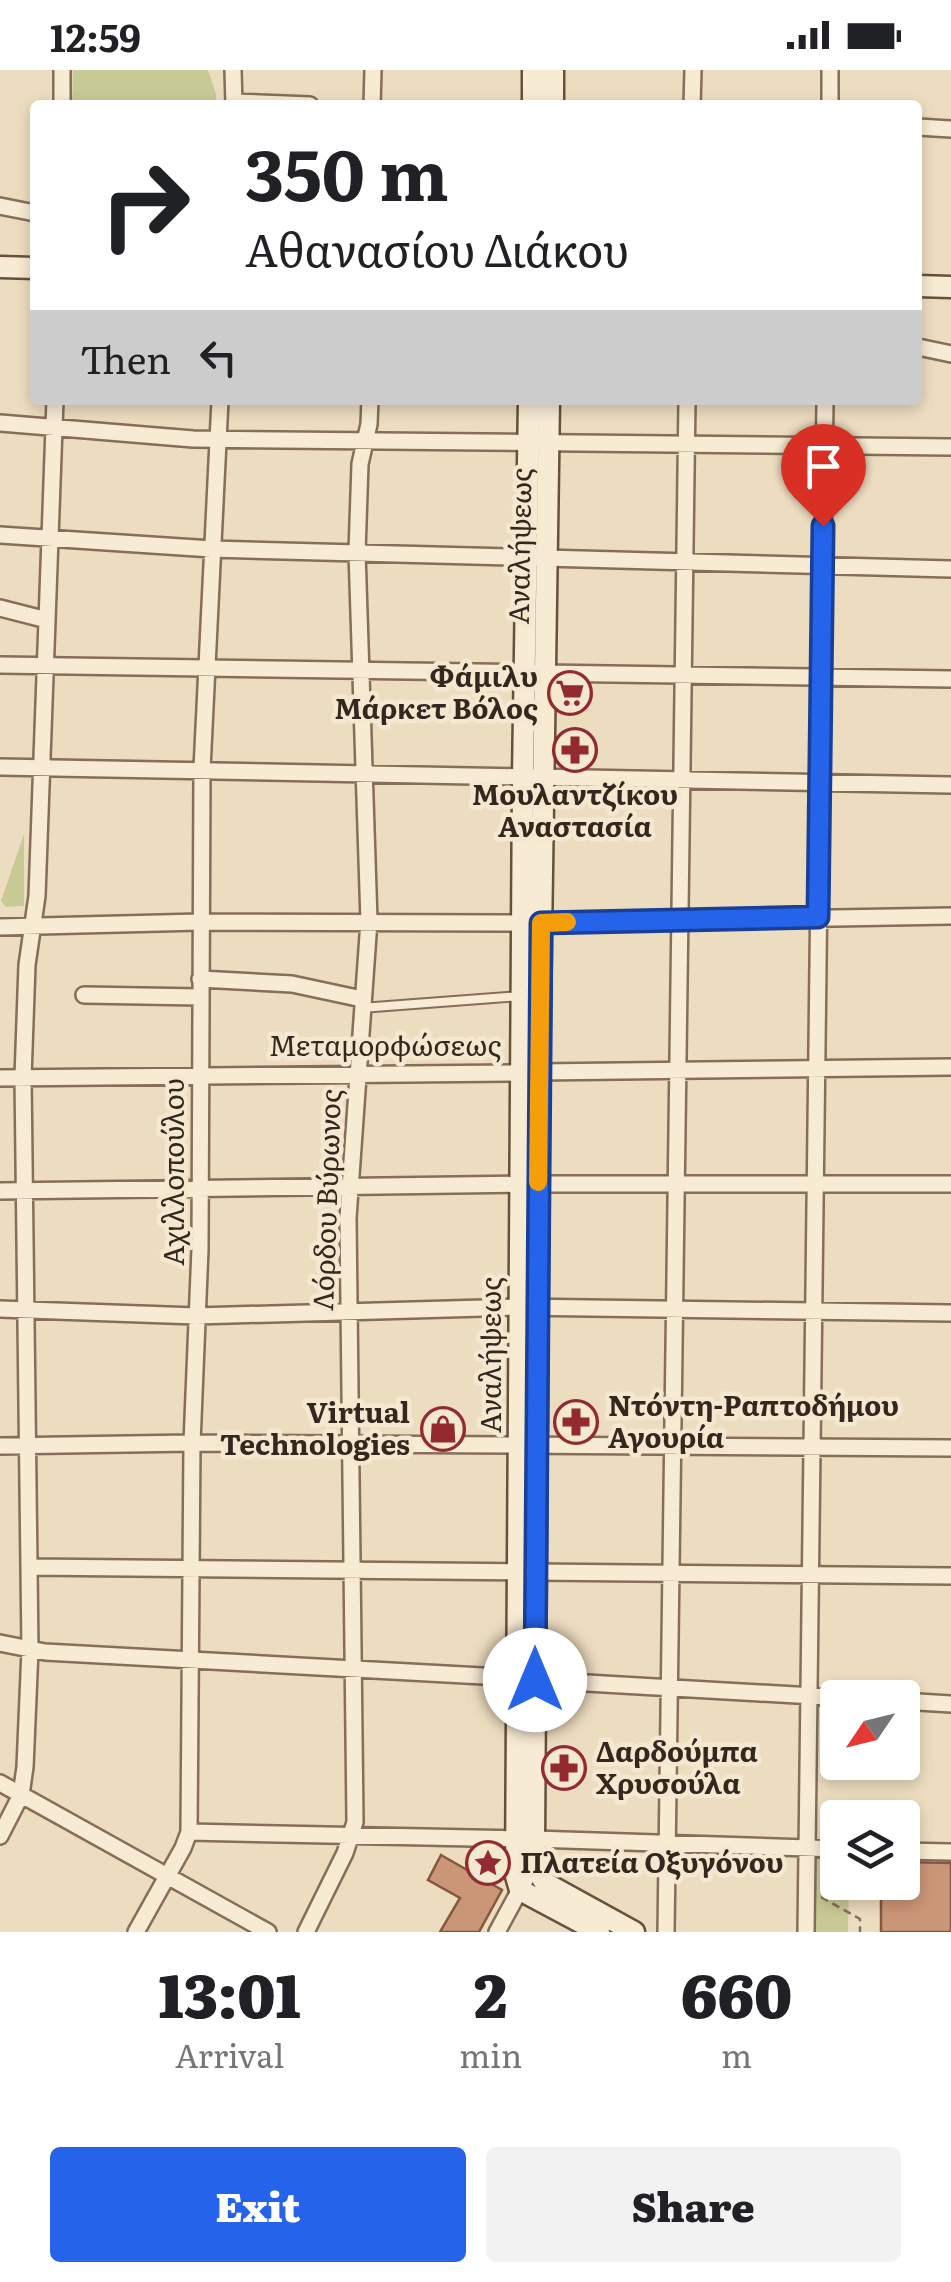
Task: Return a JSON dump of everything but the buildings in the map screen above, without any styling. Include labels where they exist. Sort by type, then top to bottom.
[{"type":"main road","points":[[533,70],[533,100]]},
{"type":"main road","points":[[552,100],[553,70]]},
{"type":"main road","points":[[0,267],[30,268]]},
{"type":"main road","points":[[922,286],[951,287]]},
{"type":"main road","name":"Αναλήψεως","points":[[520,1890],[516,1880],[525,1839],[527,1679],[538,444],[530,405]]},
{"type":"main road","name":"Αναλήψεως","points":[[538,444],[549,405]]},
{"type":"main road","name":"Αναλήψεως","points":[[530,1072],[521,996],[531,923]]},
{"type":"main road","name":"Αναλήψεως","points":[[525,1839],[535,1862]]},
{"type":"main road","points":[[535,1862],[545,1883],[634,1932]]},
{"type":"main road","points":[[520,1890],[598,1932]]},
{"type":"street","points":[[62,70],[62,100]]},
{"type":"street","points":[[233,70],[234,100]]},
{"type":"street","points":[[372,100],[373,70]]},
{"type":"street","points":[[692,100],[693,70]]},
{"type":"street","points":[[830,70],[830,100]]},
{"type":"street","points":[[922,127],[951,129]]},
{"type":"street","points":[[0,206],[30,212]]},
{"type":"street","points":[[922,348],[951,354]]},
{"type":"street","points":[[0,1836],[21,1795],[30,1650],[23,1077],[27,965],[37,896],[55,405]]},
{"type":"street","name":"Αχιλλοπούλου","points":[[136,1932],[189,1832],[192,1443],[200,1249],[204,670],[220,405]]},
{"type":"street","name":"Λόρδου Βύρωνος","points":[[306,1932],[352,1835],[357,1775],[348,1444],[348,1188],[369,921],[357,552],[360,464],[370,405]]},
{"type":"street","points":[[666,1932],[687,405]]},
{"type":"street","points":[[806,1932],[825,405]]},
{"type":"street","points":[[0,423],[218,440],[951,447]]},
{"type":"street","points":[[0,535],[212,548],[951,569]]},
{"type":"street","points":[[0,608],[47,620]]},
{"type":"street","points":[[0,666],[951,679]]},
{"type":"street","points":[[0,767],[951,785]]},
{"type":"street","points":[[2,924],[531,923],[951,916]]},
{"type":"street","points":[[200,979],[292,984],[362,1004]]},
{"type":"street","points":[[84,996],[200,997]]},
{"type":"street","name":"Μεταμορφώσεως","points":[[0,1078],[951,1067]]},
{"type":"street","points":[[0,1191],[529,1184],[951,1184]]},
{"type":"street","points":[[0,1309],[196,1316],[528,1307],[951,1313]]},
{"type":"street","points":[[0,1446],[192,1443],[951,1448]]},
{"type":"street","points":[[29,1567],[951,1576]]},
{"type":"street","points":[[1,1646],[820,1696]]},
{"type":"street","points":[[920,1702],[951,1704]]},
{"type":"street","points":[[0,1784],[268,1932]]},
{"type":"street","points":[[189,1832],[820,1849]]},
{"type":"street","points":[[920,1851],[951,1852]]},
{"type":"street","points":[[497,1932],[535,1862]]},
{"type":"lane","points":[[362,1004],[521,996]]},
{"type":"path","points":[[806,1889],[860,1919],[860,1932]]},
{"type":"green space","points":[[73,70],[208,70],[216,94],[216,100],[72,100]]},
{"type":"green space","points":[[24,834],[24,906],[6,907],[1,901]]},
{"type":"green space","points":[[816,1858],[820,1858],[820,1900],[849,1900],[848,1932],[815,1932]]},
{"type":"slow traffic","points":[[538,1182],[541,923],[567,922]]},
{"type":"place","name":"Φάμιλυ Μάρκετ Βόλος","points":[[570,693]]},
{"type":"place","name":"Μουλαντζίκου Αναστασία","points":[[575,750]]},
{"type":"place","name":"Ντόντη-Ραπτοδήμου Αγουρία","points":[[576,1422]]},
{"type":"place","name":"Virtual Technologies","points":[[443,1429]]},
{"type":"place","name":"Δαρδούμπα Χρυσούλα","points":[[564,1768]]},
{"type":"place","name":"Πλατεία Οξυγόνου","points":[[488,1863]]},
{"type":"route","points":[[535,1680],[541,923],[818,917],[823,526]]}]
